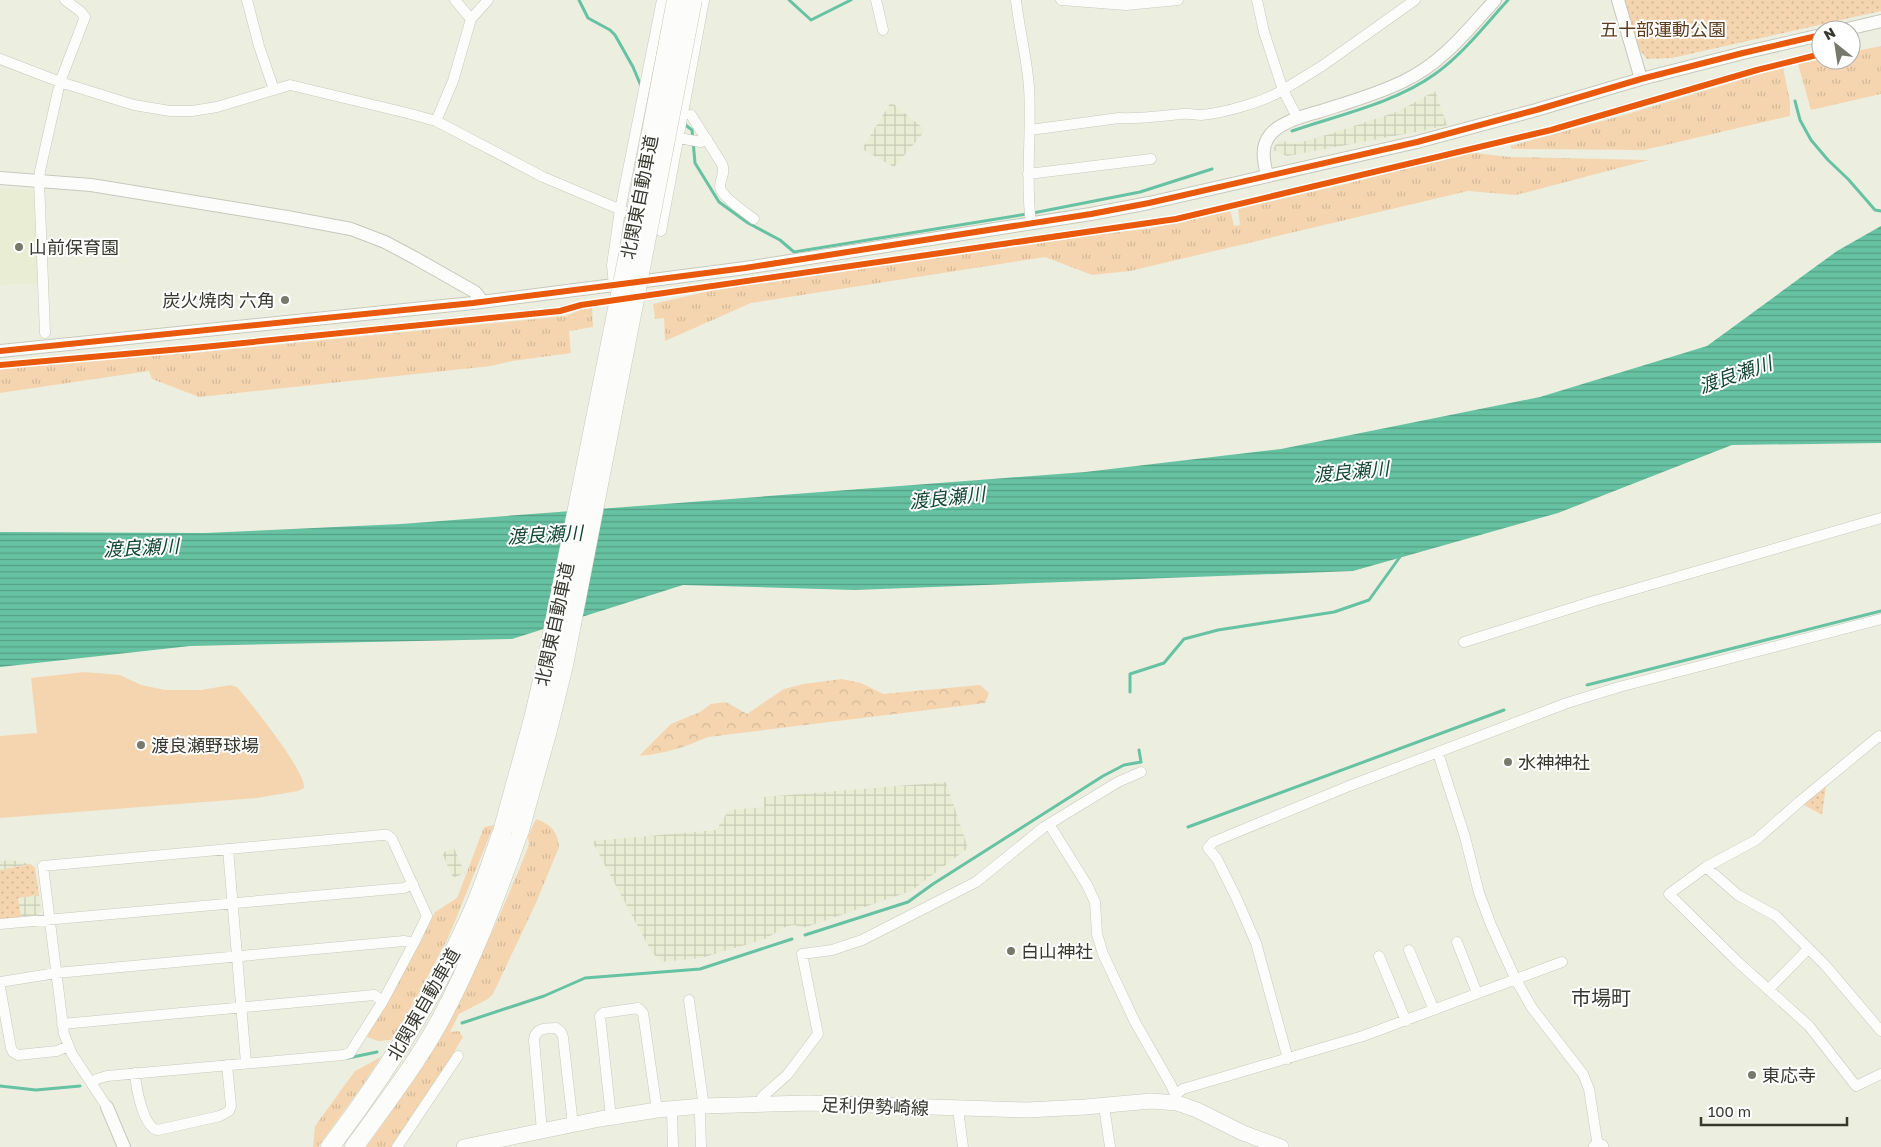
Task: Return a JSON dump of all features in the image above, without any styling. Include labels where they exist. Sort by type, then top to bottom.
[{"type":"highway","name":"北関東自動車道","points":[[354,1147],[399,1086],[432,1032],[476,946],[497,895],[546,663],[627,259],[676,0]]},
{"type":"highway","name":"北関東自動車道","points":[[330,1147],[394,1057],[448,965],[511,831],[548,730],[564,665],[694,0]]},
{"type":"main road","name":"足利伊勢崎線","points":[[464,1147],[612,1117],[702,1106],[862,1104],[1027,1110],[1104,1106],[1177,1099],[1243,1133],[1272,1145]]},
{"type":"street","points":[[45,332],[39,180],[53,105],[85,17],[80,11],[64,0]]},
{"type":"street","points":[[247,0],[259,46],[274,90]]},
{"type":"street","points":[[455,0],[471,19]]},
{"type":"street","points":[[436,121],[453,81],[471,19],[488,0]]},
{"type":"street","points":[[614,285],[612,265],[620,210],[662,0]]},
{"type":"street","points":[[0,59],[60,82],[134,105],[170,111],[192,111],[217,107],[290,86],[397,110],[436,121],[543,177],[645,220],[661,231],[704,0]]},
{"type":"street","points":[[876,0],[884,30]]},
{"type":"street","points":[[1016,0],[1029,86],[1028,198],[1031,224]]},
{"type":"street","points":[[1061,0],[1126,5],[1178,0]]},
{"type":"street","points":[[1257,0],[1264,32],[1283,90],[1298,119]]},
{"type":"street","points":[[1030,130],[1119,118],[1133,119],[1190,113],[1199,115],[1251,104],[1276,94],[1322,66],[1416,0]]},
{"type":"street","points":[[1267,176],[1263,153],[1266,141],[1274,131],[1298,119],[1391,88],[1419,73],[1445,54],[1495,0]]},
{"type":"street","points":[[1618,0],[1640,79]]},
{"type":"street","points":[[1861,26],[1881,21]]},
{"type":"street","points":[[0,351],[482,302],[745,268],[1031,224],[1149,203],[1417,142],[1536,110],[1640,79],[1743,52],[1811,37]]},
{"type":"street","points":[[691,115],[724,168],[724,176],[720,186],[723,194],[754,220]]},
{"type":"street","points":[[679,138],[701,142],[707,139]]},
{"type":"street","points":[[1028,174],[1151,159]]},
{"type":"street","points":[[0,178],[39,180],[109,188],[351,229],[385,242],[411,255],[475,292],[482,302]]},
{"type":"street","points":[[1464,642],[1594,601],[1881,518]]},
{"type":"street","points":[[1288,1059],[1256,942],[1217,859],[1208,848],[1217,839],[1567,703],[1619,687],[1881,619]]},
{"type":"street","points":[[1881,737],[1879,736],[1820,784],[1756,840],[1706,867],[1669,894],[1768,990],[1809,1026],[1856,1086],[1881,1074]]},
{"type":"street","points":[[1438,753],[1465,837],[1479,893],[1491,925],[1515,978],[1534,1012],[1583,1074],[1589,1089],[1598,1147]]},
{"type":"street","points":[[761,1104],[762,1097],[787,1075],[818,1034],[802,954],[832,950],[862,940],[976,882],[1049,824],[1118,782],[1141,772]]},
{"type":"street","points":[[1049,824],[1087,885],[1095,902],[1097,934],[1103,954],[1134,1022],[1177,1099],[1183,1089],[1288,1059],[1406,1021],[1515,978],[1562,962]]},
{"type":"street","points":[[92,1083],[102,1076],[350,1053],[383,1001],[426,916],[392,839],[387,835],[46,864],[43,866],[62,1024],[68,1046],[107,1107],[124,1147]]},
{"type":"street","points":[[228,849],[246,1063]]},
{"type":"street","points":[[1706,867],[1738,894],[1776,916],[1825,965],[1881,1032]]},
{"type":"street","points":[[0,924],[404,888],[413,884]]},
{"type":"street","points":[[0,982],[56,973],[404,941],[414,943]]},
{"type":"street","points":[[1457,942],[1477,993]]},
{"type":"street","points":[[1768,990],[1808,949]]},
{"type":"street","points":[[1408,950],[1434,1010]]},
{"type":"street","points":[[1380,956],[1406,1021]]},
{"type":"street","points":[[0,987],[13,1052],[18,1055],[57,1051],[68,1046]]},
{"type":"street","points":[[62,1024],[374,995],[383,1001]]},
{"type":"street","points":[[689,1000],[703,1100],[700,1115],[701,1147]]},
{"type":"street","points":[[612,1117],[600,1016],[603,1012],[638,1008],[643,1013],[673,1147]]},
{"type":"street","points":[[542,1131],[534,1040],[537,1031],[542,1029],[556,1028],[563,1037],[573,1125]]},
{"type":"street","points":[[397,1147],[458,1056]]},
{"type":"street","points":[[135,1073],[148,1124],[158,1130],[220,1116],[229,1111],[231,1106],[227,1065]]},
{"type":"street","points":[[1104,1106],[1110,1147]]},
{"type":"street","points":[[959,1109],[958,1117],[963,1147]]},
{"type":"shaded area","points":[[1435,91],[1447,125],[1287,156],[1273,150],[1278,140],[1295,144],[1333,133],[1399,111]]},
{"type":"shaded area","points":[[891,102],[923,128],[924,132],[894,167],[862,149]]},
{"type":"shaded area","name":"山前保育園","points":[[0,188],[33,190],[39,283],[0,285]]},
{"type":"shaded area","points":[[946,782],[968,848],[911,891],[803,928],[795,925],[787,926],[765,939],[701,958],[661,962],[651,951],[592,841],[716,830],[729,810],[764,807],[764,797]]},
{"type":"shaded area","points":[[454,848],[465,873],[453,878],[442,853]]},
{"type":"shaded area","points":[[11,860],[31,864],[0,870],[0,861]]},
{"type":"shaded area","points":[[39,895],[41,910],[37,915],[21,917],[18,898]]},
{"type":"green space","name":"五十部運動公園","points":[[1624,0],[1881,0],[1881,11],[1841,20],[1811,20],[1811,27],[1672,58],[1647,59],[1637,47]]},
{"type":"green space","points":[[1881,46],[1881,94],[1811,110],[1798,64],[1811,61],[1811,70],[1861,70],[1861,50]]},
{"type":"green space","points":[[1783,67],[1790,102],[1790,116],[1644,150],[1512,149],[1510,146],[1624,115]]},
{"type":"green space","points":[[1476,153],[1509,157],[1649,160],[1516,195],[1468,191],[1130,271],[1092,275],[1045,257],[751,303],[665,341],[664,318],[655,319],[653,304],[714,290],[1042,240],[1147,229],[1229,211],[1234,226],[1240,225],[1238,209],[1358,181],[1460,154]]},
{"type":"green space","points":[[592,306],[593,327],[569,331],[571,353],[512,361],[491,366],[199,397],[152,379],[149,371],[0,393],[0,368],[148,354],[194,353],[566,316]]},
{"type":"green space","name":"渡良瀬野球場","points":[[84,672],[120,675],[141,685],[165,690],[201,690],[230,685],[237,687],[287,753],[302,779],[304,788],[298,791],[257,798],[0,818],[0,736],[37,733],[31,678]]},
{"type":"green space","points":[[842,679],[861,683],[883,694],[980,685],[989,693],[985,703],[708,737],[674,750],[639,756],[671,724],[700,712],[711,704],[726,702],[747,714],[784,689],[803,684]]},
{"type":"green space","points":[[1827,779],[1822,815],[1799,802]]},
{"type":"green space","points":[[536,819],[546,823],[553,829],[559,847],[536,903],[493,994],[488,999],[459,1014],[450,1032],[459,1031],[463,1037],[437,1081],[391,1147],[366,1147],[392,1112],[415,1076],[458,1002],[512,886],[529,845],[528,836]]},
{"type":"green space","points":[[494,825],[448,938],[411,1008],[391,1040],[378,1041],[367,1037],[435,912],[457,898],[484,827]]},
{"type":"green space","points":[[31,864],[35,868],[39,895],[18,898],[21,917],[0,919],[0,870]]},
{"type":"green space","points":[[381,1057],[318,1147],[313,1147],[315,1126],[355,1071]]},
{"type":"water","name":"渡良瀬川","points":[[1881,226],[1881,443],[1732,445],[1558,513],[1353,571],[855,590],[683,585],[512,639],[190,646],[0,667],[0,532],[205,533],[401,524],[1085,472],[1281,449],[1540,397],[1707,346],[1837,251]]},
{"type":"waterway","points":[[579,0],[588,18],[610,30],[615,35],[633,67],[641,86]]},
{"type":"waterway","points":[[789,0],[811,20],[851,0]]},
{"type":"waterway","points":[[1292,131],[1384,101],[1419,84],[1455,58],[1508,0]]},
{"type":"waterway","points":[[1795,101],[1800,120],[1811,140],[1875,210],[1881,211]]},
{"type":"waterway","points":[[683,123],[692,130],[695,163],[719,202],[748,223],[780,240],[794,252],[1027,214]]},
{"type":"waterway","points":[[1033,213],[1140,192],[1212,169]]},
{"type":"waterway","points":[[1130,692],[1130,674],[1164,663],[1184,639],[1218,630],[1334,612],[1369,600],[1402,554]]},
{"type":"waterway","points":[[1587,685],[1881,611]]},
{"type":"waterway","points":[[1188,827],[1504,710]]},
{"type":"waterway","points":[[805,935],[908,902],[933,884],[1103,776],[1124,765],[1141,762],[1139,750]]},
{"type":"waterway","points":[[462,1023],[544,996],[585,978],[700,969],[792,939]]},
{"type":"waterway","points":[[348,1058],[377,1052]]},
{"type":"waterway","points":[[0,1086],[36,1090],[80,1086]]},
{"type":"cycle path","points":[[0,351],[473,303],[745,268],[1091,214],[1149,203],[1417,142],[1641,79],[1811,37]]},
{"type":"cycle path","points":[[0,365],[193,348],[560,311],[581,305],[1176,219],[1551,130],[1757,70],[1811,56]]},
{"type":"place","name":"山前保育園","points":[[19,247]]},
{"type":"place","name":"炭火焼肉 六角","points":[[285,300]]},
{"type":"place","name":"渡良瀬野球場","points":[[141,745]]},
{"type":"place","name":"水神神社","points":[[1508,762]]},
{"type":"place","name":"白山神社","points":[[1011,951]]},
{"type":"place","name":"東応寺","points":[[1752,1075]]},
{"type":"district","name":"市場町","points":[[1601,997]]}]
